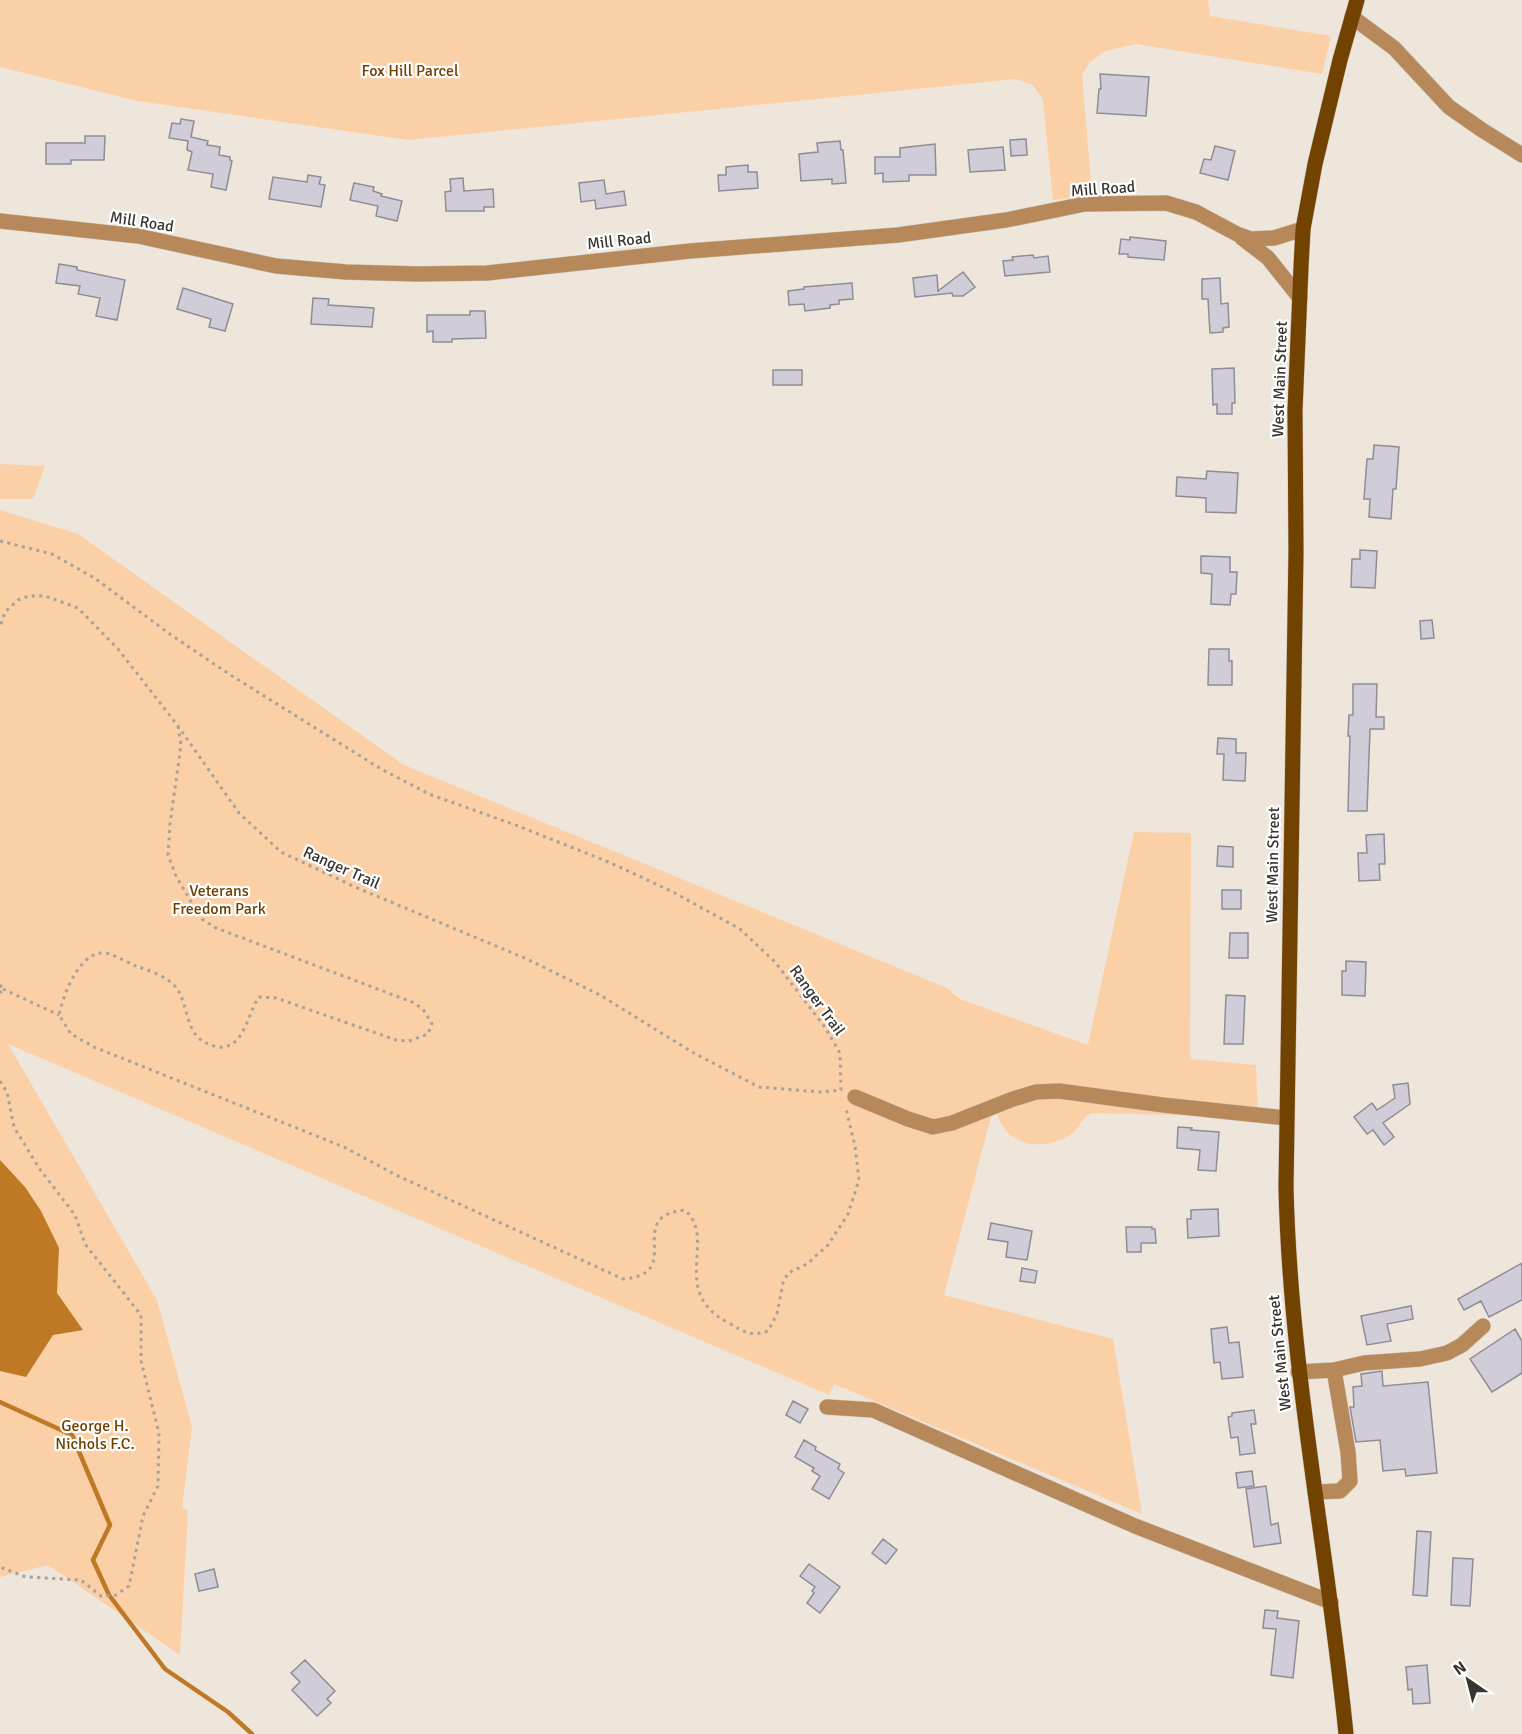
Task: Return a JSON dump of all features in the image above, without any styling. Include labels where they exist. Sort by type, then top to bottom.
[{"type":"main road","name":"West Main Street","points":[[1346,1734],[1331,1602],[1298,1372],[1288,1246],[1286,1118],[1296,552],[1295,410],[1304,229],[1315,164],[1357,0]]},
{"type":"street","points":[[1352,17],[1394,48],[1449,107],[1522,155]]},
{"type":"street","name":"Mill Road","points":[[0,221],[138,236],[276,266],[346,272],[417,274],[487,273],[690,251],[898,235],[1006,220],[1084,204],[1166,203],[1196,212],[1251,239],[1263,239],[1304,229]]},
{"type":"street","name":"Mill Road","points":[[1237,234],[1268,258],[1300,298]]},
{"type":"street","points":[[847,1096],[933,1127],[952,1123],[1028,1095],[1059,1091],[1286,1118]]},
{"type":"street","points":[[1298,1372],[1334,1370],[1364,1363],[1420,1359],[1448,1353],[1462,1345],[1483,1326]]},
{"type":"street","points":[[1315,1492],[1340,1491],[1350,1481],[1348,1452],[1334,1370]]},
{"type":"street","points":[[827,1407],[873,1410],[1135,1526],[1331,1602]]},
{"type":"path","name":"Ranger Trail","points":[[0,541],[52,555],[96,579],[171,635],[229,674],[381,769],[429,794],[518,826],[610,863],[673,892],[740,929],[775,962],[824,1026],[840,1053],[847,1096],[759,1087],[692,1052],[600,995],[526,959],[280,852],[239,813],[178,726],[118,649],[78,608],[45,596],[29,596],[18,600],[5,612],[0,627]]},
{"type":"path","points":[[59,1015],[64,993],[80,968],[92,956],[103,953],[172,983],[180,993],[184,1010],[200,1041],[211,1045],[222,1047],[234,1043],[241,1034],[259,997],[276,998],[396,1040],[409,1041],[428,1034],[432,1024],[423,1008],[412,1002],[216,928],[202,919],[185,894],[168,855],[181,745],[178,726]]},
{"type":"path","points":[[0,985],[2,991],[59,1015],[71,1034],[94,1047],[344,1147],[396,1175],[623,1279],[639,1278],[649,1270],[654,1260],[655,1225],[662,1216],[673,1211],[685,1210],[691,1216],[696,1228],[698,1291],[704,1304],[714,1316],[744,1332],[756,1335],[768,1331],[777,1314],[783,1283],[788,1273],[807,1264],[828,1245],[848,1214],[859,1180],[847,1096]]},
{"type":"path","points":[[0,1081],[7,1092],[14,1127],[39,1168],[75,1215],[85,1244],[141,1315],[141,1361],[159,1433],[158,1486],[143,1516],[129,1586],[116,1595],[101,1596],[81,1580],[26,1577],[0,1567]]},
{"type":"green space","name":"Fox Hill Parcel","points":[[0,0],[1208,0],[1210,16],[1331,36],[1322,74],[1136,44],[1105,51],[1089,63],[1082,75],[1092,195],[1053,200],[1043,100],[1033,85],[1016,79],[408,140],[138,101],[0,67]]},
{"type":"green space","points":[[0,464],[45,466],[33,499],[0,499]]},
{"type":"green space","name":"Veterans Freedom Park","points":[[0,510],[78,534],[404,765],[947,988],[960,999],[1088,1045],[1134,832],[1191,833],[1190,1059],[1256,1065],[1258,1117],[1091,1113],[1075,1131],[1062,1139],[1039,1144],[1017,1139],[1001,1124],[997,1112],[992,1113],[944,1295],[1113,1339],[1142,1514],[834,1384],[829,1395],[8,1044],[157,1300],[192,1427],[182,1507],[188,1511],[180,1655],[48,1565],[0,1577]]},
{"type":"shaded area","points":[[0,1160],[25,1187],[41,1211],[59,1248],[57,1293],[83,1330],[53,1335],[26,1377],[0,1371]]},
{"type":"building","points":[[1100,74],[1149,77],[1146,116],[1097,113],[1099,89],[1101,89]]},
{"type":"building","points":[[181,119],[194,121],[191,137],[208,141],[207,145],[220,147],[219,155],[230,157],[232,161],[226,190],[211,187],[213,174],[188,170],[192,152],[187,150],[188,141],[169,138],[172,123],[180,124]]},
{"type":"building","points":[[85,136],[105,136],[104,160],[71,160],[71,164],[46,164],[46,143],[85,143]]},
{"type":"building","points":[[1026,139],[1027,155],[1011,156],[1010,140]]},
{"type":"building","points":[[840,141],[846,183],[832,184],[832,179],[801,181],[799,154],[818,152],[817,143]]},
{"type":"building","points":[[935,144],[936,175],[909,175],[909,181],[883,182],[883,173],[875,174],[875,157],[900,157],[900,148]]},
{"type":"building","points":[[1215,146],[1235,151],[1228,180],[1200,173],[1204,159],[1211,160]]},
{"type":"building","points":[[1003,147],[1005,170],[970,172],[968,150]]},
{"type":"building","points":[[748,165],[748,172],[757,172],[758,188],[719,191],[718,175],[726,175],[726,167]]},
{"type":"building","points":[[308,175],[321,177],[319,184],[325,185],[321,207],[269,199],[273,177],[307,182]]},
{"type":"building","points":[[463,178],[464,191],[493,189],[494,207],[484,207],[484,211],[446,211],[445,192],[451,191],[450,179]]},
{"type":"building","points":[[604,180],[606,194],[624,191],[626,205],[596,209],[595,200],[581,202],[579,183]]},
{"type":"building","points":[[354,183],[374,187],[373,191],[382,194],[381,196],[402,201],[397,221],[376,216],[378,206],[350,200]]},
{"type":"building","points":[[1130,237],[1166,241],[1164,260],[1119,254],[1121,239],[1130,240]]},
{"type":"building","points":[[1033,255],[1034,258],[1048,256],[1050,272],[1005,276],[1003,261],[1013,260],[1012,257]]},
{"type":"building","points":[[59,264],[125,280],[117,320],[96,316],[100,298],[78,294],[80,286],[56,283]]},
{"type":"building","points":[[963,272],[975,287],[963,296],[953,296],[952,293],[915,297],[913,278],[937,275],[938,291]]},
{"type":"building","points":[[1220,278],[1221,304],[1228,303],[1229,327],[1223,328],[1223,332],[1210,333],[1208,299],[1202,299],[1202,279]]},
{"type":"building","points":[[852,283],[853,299],[839,300],[839,304],[830,305],[830,308],[805,311],[804,304],[789,305],[788,291],[804,289],[804,287]]},
{"type":"building","points":[[183,288],[233,304],[225,331],[209,327],[211,319],[177,309]]},
{"type":"building","points":[[313,298],[329,299],[328,305],[374,308],[372,327],[311,324]]},
{"type":"building","points":[[470,311],[485,311],[486,338],[433,342],[433,331],[427,332],[427,315],[470,315]]},
{"type":"building","points":[[1234,368],[1235,403],[1232,403],[1232,414],[1217,414],[1217,404],[1213,405],[1212,369]]},
{"type":"building","points":[[773,370],[802,370],[802,385],[773,385]]},
{"type":"building","points":[[1374,445],[1399,447],[1391,519],[1369,517],[1370,499],[1364,499],[1367,459],[1373,459]]},
{"type":"building","points":[[1207,471],[1238,473],[1236,513],[1206,512],[1206,498],[1176,496],[1177,477],[1206,479]]},
{"type":"building","points":[[1360,550],[1377,551],[1375,588],[1351,587],[1352,559],[1360,559]]},
{"type":"building","points":[[1201,556],[1230,557],[1230,572],[1237,572],[1236,594],[1231,594],[1230,605],[1211,604],[1212,574],[1201,573]]},
{"type":"building","points":[[1432,620],[1434,638],[1421,639],[1420,621]]},
{"type":"building","points":[[1209,649],[1229,649],[1229,661],[1232,661],[1232,685],[1208,685]]},
{"type":"building","points":[[1353,684],[1377,684],[1376,717],[1384,717],[1384,729],[1370,729],[1367,811],[1348,811],[1350,736],[1348,736],[1349,715],[1353,715]]},
{"type":"building","points":[[1218,738],[1236,739],[1236,753],[1246,753],[1245,781],[1223,780],[1224,754],[1217,754]]},
{"type":"building","points":[[1384,834],[1385,864],[1379,864],[1380,880],[1359,881],[1358,853],[1367,853],[1366,835]]},
{"type":"building","points":[[1218,846],[1233,847],[1233,867],[1217,866]]},
{"type":"building","points":[[1222,890],[1241,890],[1241,909],[1222,909]]},
{"type":"building","points":[[1230,933],[1248,933],[1248,958],[1229,958]]},
{"type":"building","points":[[1346,961],[1366,962],[1365,996],[1342,995],[1342,971],[1346,971]]},
{"type":"building","points":[[1226,995],[1245,996],[1243,1044],[1224,1044]]},
{"type":"building","points":[[1408,1083],[1410,1104],[1383,1123],[1394,1137],[1384,1145],[1373,1130],[1367,1134],[1354,1117],[1372,1103],[1377,1110],[1395,1098],[1393,1085]]},
{"type":"building","points":[[1178,1127],[1219,1132],[1216,1171],[1198,1170],[1200,1150],[1177,1148]]},
{"type":"building","points":[[1218,1209],[1219,1236],[1188,1238],[1187,1219],[1191,1219],[1191,1210]]},
{"type":"building","points":[[991,1223],[1032,1231],[1027,1260],[1006,1257],[1008,1242],[988,1239]]},
{"type":"building","points":[[1126,1227],[1152,1227],[1155,1229],[1156,1243],[1141,1243],[1141,1252],[1127,1252]]},
{"type":"building","points":[[1522,1263],[1522,1300],[1489,1317],[1481,1301],[1464,1310],[1458,1299]]},
{"type":"building","points":[[1022,1268],[1037,1271],[1035,1283],[1020,1281]]},
{"type":"building","points":[[1411,1306],[1413,1319],[1387,1324],[1391,1341],[1367,1345],[1361,1316]]},
{"type":"building","points":[[1227,1327],[1229,1343],[1239,1342],[1243,1377],[1222,1379],[1220,1362],[1214,1363],[1211,1329]]},
{"type":"building","points":[[1515,1329],[1522,1341],[1522,1373],[1492,1392],[1470,1359]]},
{"type":"building","points":[[1382,1371],[1383,1386],[1428,1382],[1437,1473],[1406,1476],[1405,1469],[1383,1471],[1380,1440],[1356,1442],[1350,1407],[1354,1407],[1353,1387],[1362,1386],[1361,1374]]},
{"type":"building","points":[[793,1401],[808,1409],[800,1423],[786,1415]]},
{"type":"building","points":[[1254,1410],[1256,1424],[1251,1424],[1255,1453],[1240,1455],[1238,1437],[1231,1438],[1228,1417],[1232,1416],[1232,1413]]},
{"type":"building","points":[[804,1440],[816,1447],[815,1450],[840,1464],[838,1469],[844,1473],[829,1499],[812,1489],[820,1476],[812,1471],[814,1468],[795,1457]]},
{"type":"building","points":[[1252,1471],[1254,1486],[1238,1488],[1236,1473]]},
{"type":"building","points":[[1266,1486],[1271,1525],[1278,1523],[1281,1543],[1254,1547],[1246,1489]]},
{"type":"building","points":[[1417,1531],[1431,1532],[1427,1596],[1413,1595]]},
{"type":"building","points":[[883,1539],[897,1550],[886,1564],[872,1553]]},
{"type":"building","points":[[1453,1558],[1473,1559],[1470,1606],[1451,1605]]},
{"type":"building","points":[[809,1564],[840,1587],[820,1613],[807,1603],[815,1587],[800,1576]]},
{"type":"building","points":[[214,1569],[218,1587],[199,1591],[195,1574]]},
{"type":"building","points":[[1265,1610],[1278,1611],[1277,1618],[1299,1621],[1293,1678],[1271,1675],[1276,1629],[1263,1628]]},
{"type":"building","points":[[305,1660],[335,1691],[327,1699],[331,1703],[317,1716],[292,1690],[300,1682],[291,1673]]},
{"type":"building","points":[[1427,1665],[1430,1703],[1413,1704],[1412,1689],[1408,1690],[1406,1667]]},
{"type":"waterway","points":[[0,1402],[72,1435],[110,1525],[93,1560],[109,1595],[165,1669],[228,1712],[252,1734]]},
{"type":"park label","name":"George H. Nichols F.C.","points":[[95,1434]]}]
